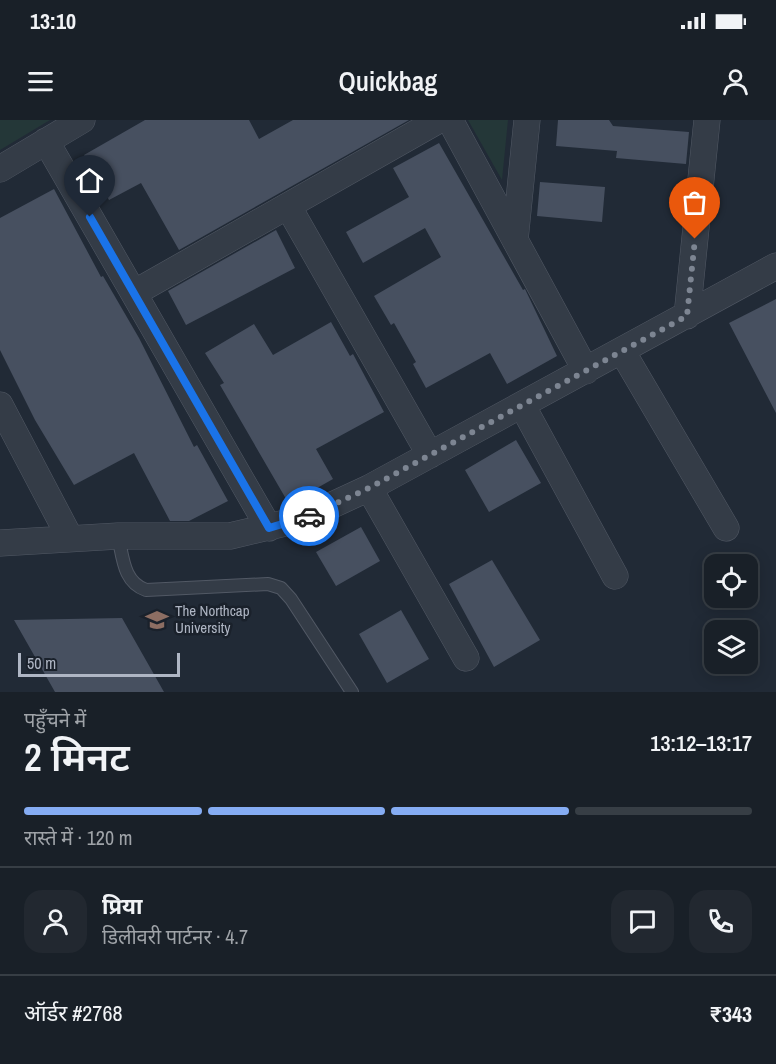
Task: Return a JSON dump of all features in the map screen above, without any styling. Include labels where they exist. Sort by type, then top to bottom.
[{"type":"street","points":[[0,169],[82,120]]},
{"type":"street","points":[[134,293],[439,120]]},
{"type":"street","points":[[450,120],[586,371]]},
{"type":"street","points":[[515,240],[527,120]]},
{"type":"street","points":[[687,316],[707,120]]},
{"type":"street","points":[[46,141],[269,528]]},
{"type":"street","points":[[288,206],[430,455]]},
{"type":"street","points":[[0,543],[118,536],[230,536],[302,519],[369,488],[776,266]]},
{"type":"street","points":[[622,351],[726,528]]},
{"type":"street","points":[[0,405],[70,538]]},
{"type":"street","points":[[522,405],[615,576]]},
{"type":"street","points":[[369,488],[466,658]]},
{"type":"lane","points":[[118,536],[127,576],[137,587],[146,590],[268,584],[281,588],[291,599],[352,692]]},
{"type":"shaded area","points":[[0,120],[50,120],[0,150]]},
{"type":"shaded area","points":[[468,120],[508,120],[502,180]]},
{"type":"building","points":[[145,120],[249,120],[259,139],[293,120],[409,120],[179,250],[141,183],[109,200],[84,155]]},
{"type":"building","points":[[558,120],[609,120],[613,126],[689,132],[686,164],[616,158],[617,151],[556,146]]},
{"type":"building","points":[[439,143],[523,290],[525,289],[557,356],[507,384],[490,353],[426,388],[413,364],[416,362],[394,323],[391,325],[374,296],[441,257],[425,228],[363,263],[346,232],[409,197],[393,168]]},
{"type":"building","points":[[540,182],[605,187],[602,222],[537,216]]},
{"type":"building","points":[[54,189],[101,277],[103,276],[139,338],[194,447],[197,445],[228,501],[189,521],[170,521],[134,453],[74,485],[35,420],[0,350],[0,218]]},
{"type":"building","points":[[276,230],[295,268],[186,325],[168,291]]},
{"type":"building","points":[[776,299],[776,413],[729,323]]},
{"type":"building","points":[[331,322],[350,356],[353,354],[384,412],[316,449],[333,479],[289,504],[220,385],[224,383],[205,353],[254,324],[273,355]]},
{"type":"building","points":[[516,440],[541,483],[489,512],[465,470]]},
{"type":"building","points":[[361,527],[380,561],[336,586],[316,552]]},
{"type":"building","points":[[492,560],[540,640],[494,667],[449,584]]},
{"type":"building","points":[[401,610],[429,659],[387,683],[359,634]]},
{"type":"building","points":[[122,618],[164,692],[55,692],[14,620]]},
{"type":"way so far","points":[[309,516],[369,488],[687,316],[695,239]]},
{"type":"place","name":"The Northcap University","points":[[157,620]]},
{"type":"route","points":[[90,217],[269,528],[309,516]]}]
